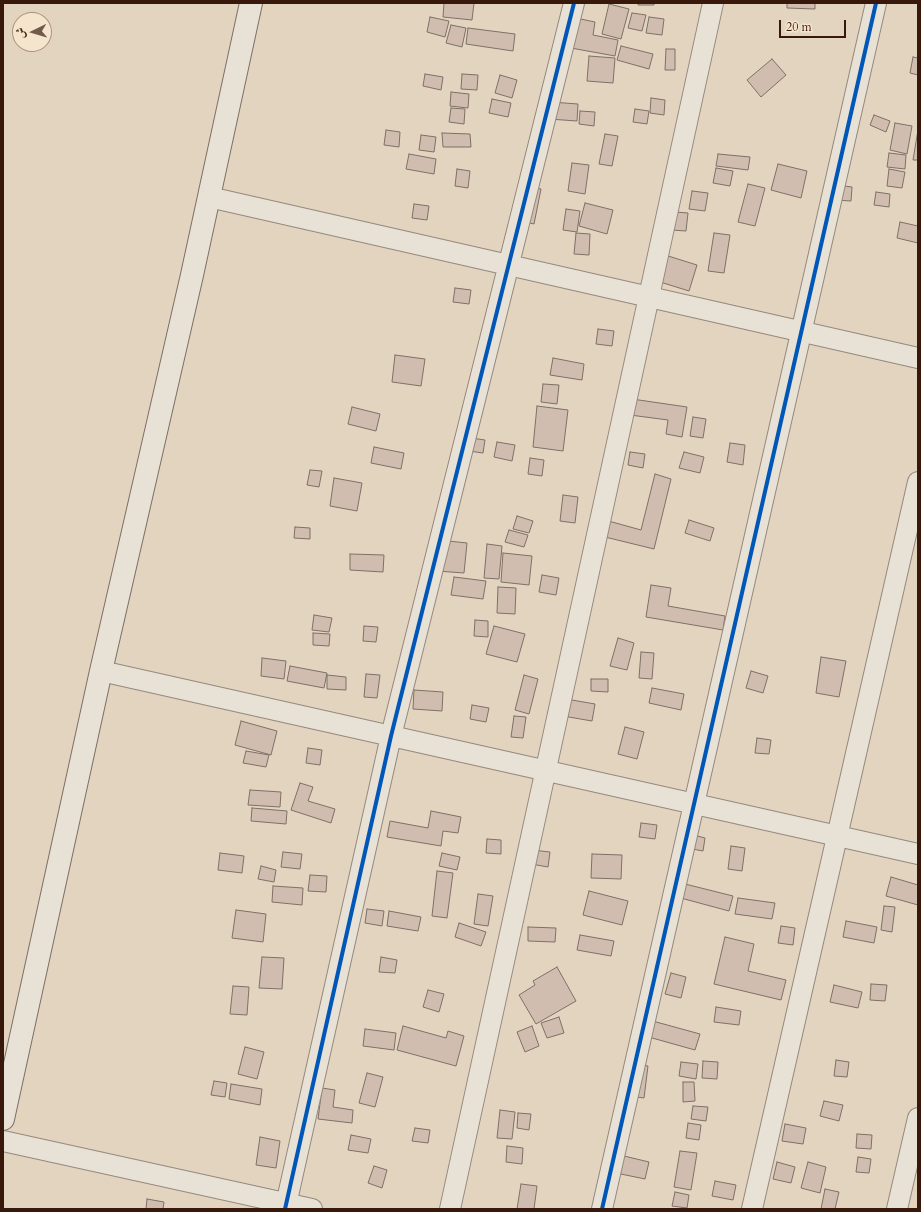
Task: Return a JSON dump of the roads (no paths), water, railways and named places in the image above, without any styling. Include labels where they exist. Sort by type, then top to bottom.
[{"type":"main road","points":[[3,1119],[101,671],[209,197],[251,3]]},
{"type":"street","points":[[285,1206],[391,736],[574,3]]},
{"type":"street","points":[[450,1209],[713,3]]},
{"type":"street","points":[[602,1209],[876,3]]},
{"type":"street","points":[[209,197],[918,358]]},
{"type":"street","points":[[752,1209],[918,482]]},
{"type":"street","points":[[101,671],[918,854]]},
{"type":"street","points":[[897,1209],[918,1118]]},
{"type":"street","points":[[3,1141],[285,1206],[312,1209]]}]
